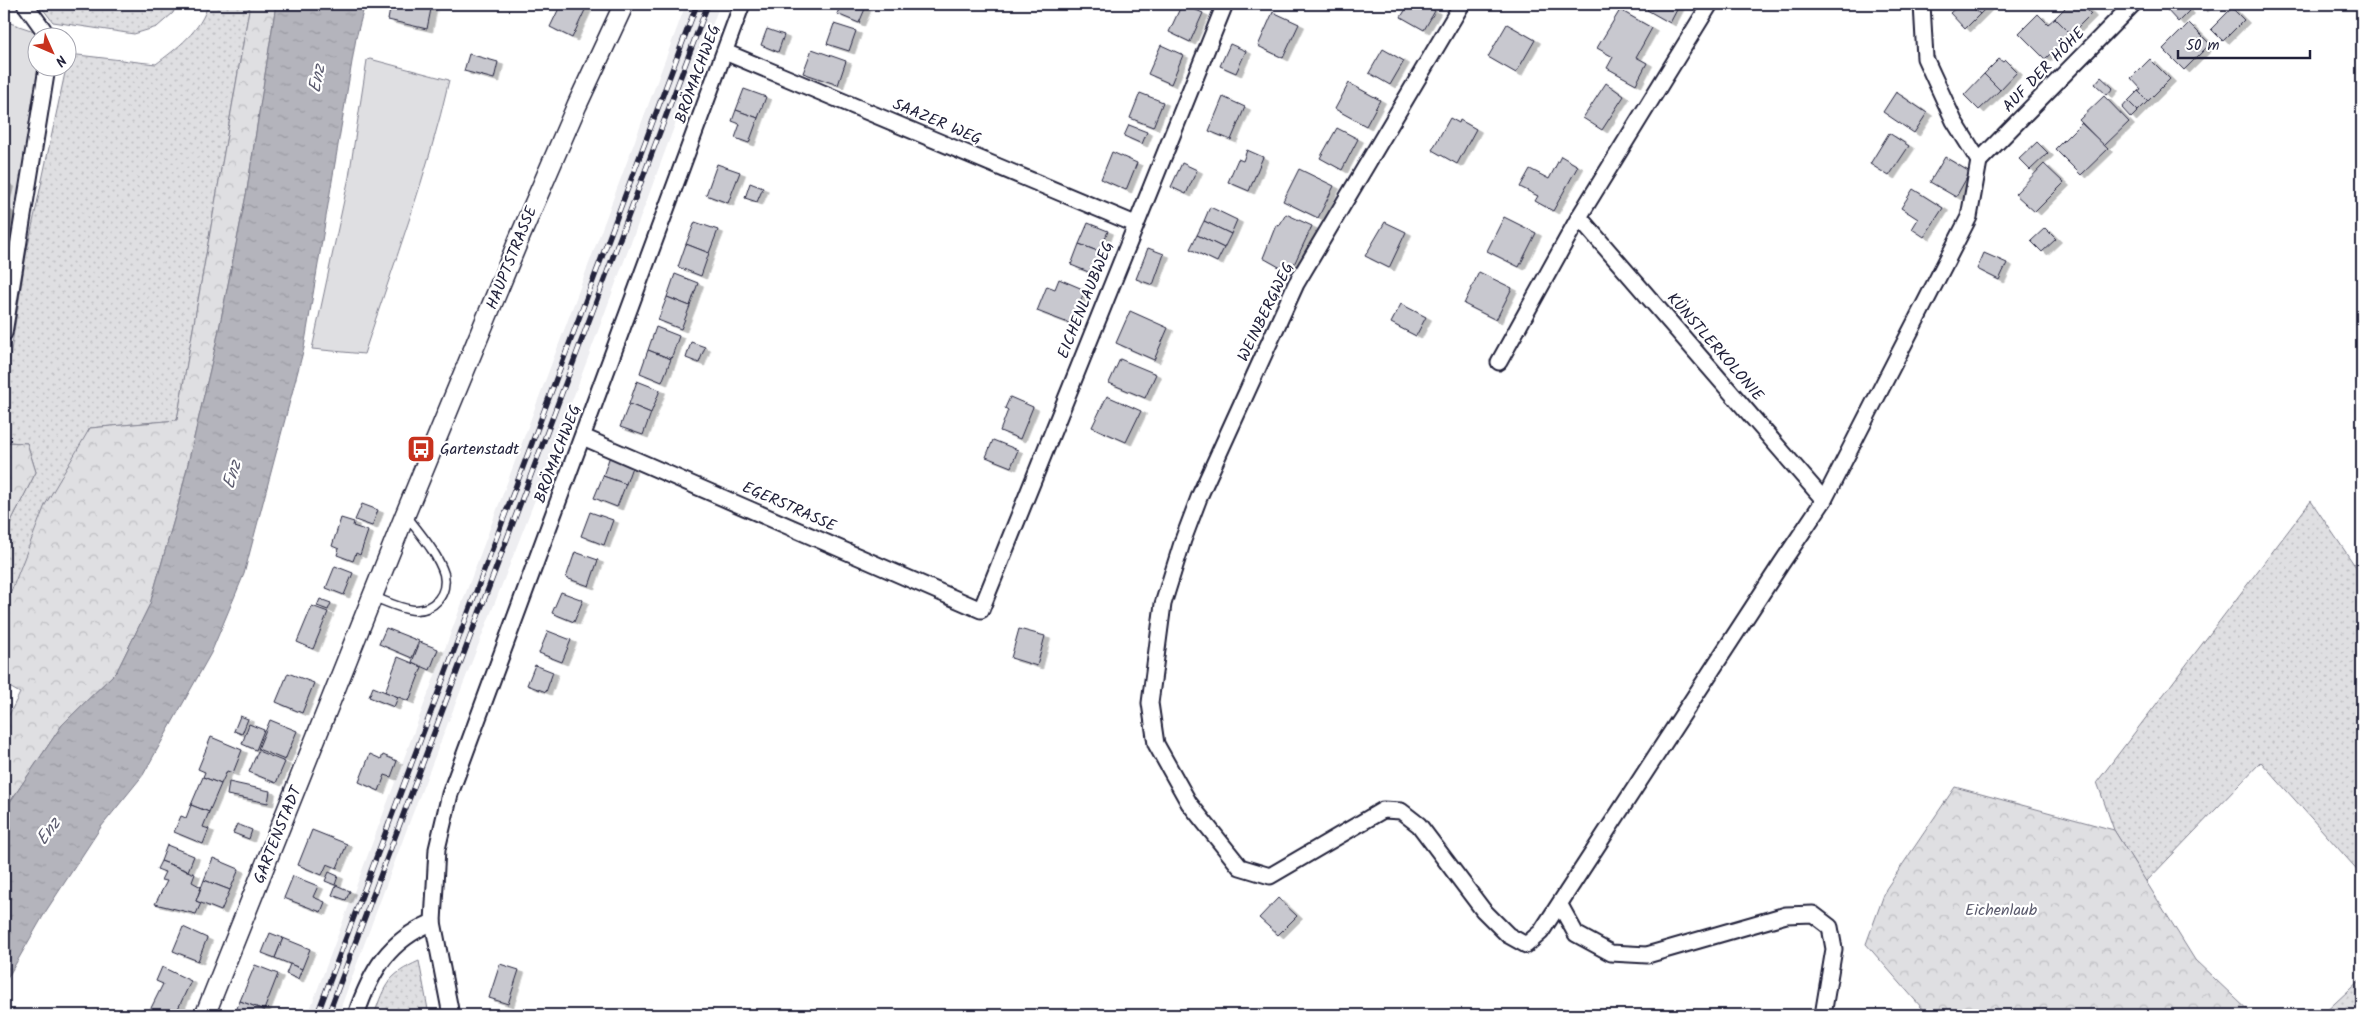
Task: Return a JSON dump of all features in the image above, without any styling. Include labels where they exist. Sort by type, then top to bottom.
[{"type":"street","points":[[25,4],[42,28]]},
{"type":"street","name":"HAUPTSTRASSE","points":[[405,514],[523,230],[577,105],[624,4]]},
{"type":"street","name":"BRÖMACHWEG","points":[[451,1015],[433,922],[437,849],[450,794],[584,437],[742,4]]},
{"type":"street","name":"EICHENLAUBWEG","points":[[981,610],[1225,4]]},
{"type":"street","name":"WEINBERGWEG","points":[[1462,4],[1296,284],[1200,495],[1183,540],[1163,604],[1150,703],[1156,744],[1189,803],[1240,867],[1270,876],[1384,810],[1401,811],[1419,825],[1483,910],[1508,935],[1526,945],[1541,932],[1560,905]]},
{"type":"street","points":[[1499,362],[1579,217],[1710,4]]},
{"type":"street","points":[[1823,1015],[1834,949],[1830,927],[1813,914],[1786,915],[1648,955],[1612,953],[1576,934],[1560,905],[1674,727],[1824,500],[1969,216],[1979,161],[1954,121],[1924,58],[1922,4]]},
{"type":"street","name":"AUF DER HÖHE","points":[[1979,161],[2133,4]]},
{"type":"street","name":"SAAZER WEG","points":[[725,52],[1135,224]]},
{"type":"street","points":[[4,333],[45,78]]},
{"type":"street","name":"KÜNSTLERKOLONIE","points":[[1579,217],[1824,500]]},
{"type":"street","name":"EGERSTRASSE","points":[[584,437],[981,610]]},
{"type":"street","name":"GARTENSTADT","points":[[205,1015],[374,597],[405,514]]},
{"type":"street","points":[[356,1015],[371,978],[387,954],[404,938],[433,922]]},
{"type":"lane","points":[[374,597],[416,611],[434,605],[442,596],[444,576],[439,564],[405,514]]},
{"type":"shaded area","points":[[686,4],[720,4],[538,492],[411,818],[338,1015],[308,1015]]},
{"type":"green space","points":[[39,4],[177,4],[173,13],[157,27],[134,34],[53,22]]},
{"type":"green space","points":[[208,4],[250,4],[177,420],[90,428],[4,610],[4,535],[36,472],[27,443],[4,442],[4,395],[26,255],[64,78],[78,78],[78,55],[156,64],[187,38],[205,13]]},
{"type":"green space","points":[[250,4],[276,4],[247,190],[216,344],[179,502],[150,604],[117,671],[62,725],[4,811],[4,725],[20,693],[4,684],[4,610],[45,505],[90,428],[177,420]]},
{"type":"green space","points":[[4,21],[28,29],[28,78],[40,78],[4,323]]},
{"type":"green space","points":[[370,59],[449,80],[421,184],[364,354],[312,349],[349,177],[367,60]]},
{"type":"green space","points":[[4,442],[27,443],[36,472],[4,535]]},
{"type":"green space","points":[[2311,501],[2362,576],[2362,875],[2261,762],[2146,882],[2114,830],[2097,782]]},
{"type":"green space","name":"Eichenlaub","points":[[1955,787],[2114,830],[2195,960],[2253,1015],[1928,1015],[1866,944],[1886,889]]},
{"type":"green space","points":[[419,961],[429,1015],[374,1015],[381,995],[394,976]]},
{"type":"green space","points":[[2362,978],[2362,1015],[2322,1015]]},
{"type":"water","name":"Enz","points":[[276,4],[365,4],[356,38],[304,348],[244,574],[211,653],[143,775],[101,827],[46,911],[4,984],[4,811],[62,725],[117,671],[150,604],[179,502],[216,344],[247,190]]},
{"type":"building","points":[[391,4],[432,4],[427,29],[388,20]]},
{"type":"building","points":[[561,4],[573,4],[585,10],[572,38],[550,27]]},
{"type":"building","points":[[573,4],[588,4],[585,10]]},
{"type":"building","points":[[841,4],[867,4],[859,23],[837,14]]},
{"type":"building","points":[[1182,4],[1203,13],[1190,42],[1169,32]]},
{"type":"building","points":[[1409,4],[1423,4],[1435,11],[1424,30],[1401,17]]},
{"type":"building","points":[[1650,4],[1680,4],[1670,23],[1647,10]]},
{"type":"building","points":[[1960,4],[1969,4],[1980,14],[1965,29],[1950,13]]},
{"type":"building","points":[[1969,4],[1990,4],[1980,14]]},
{"type":"building","points":[[2061,4],[2082,4],[2091,14],[2071,34],[2055,18],[2065,8]]},
{"type":"building","points":[[2174,4],[2182,4],[2189,11],[2178,22],[2167,10]]},
{"type":"building","points":[[2197,4],[2208,4],[2202,9]]},
{"type":"building","points":[[2232,8],[2244,20],[2223,41],[2211,29]]},
{"type":"building","points":[[1620,10],[1652,28],[1636,57],[1647,63],[1636,84],[1607,68],[1613,57],[1597,48]]},
{"type":"building","points":[[1273,12],[1299,24],[1283,58],[1258,46]]},
{"type":"building","points":[[2038,14],[2048,24],[2055,18],[2071,34],[2045,59],[2019,33]]},
{"type":"building","points":[[2189,23],[2210,44],[2184,70],[2163,49]]},
{"type":"building","points":[[834,24],[856,31],[849,51],[827,44]]},
{"type":"building","points":[[1507,24],[1535,40],[1516,73],[1488,57]]},
{"type":"building","points":[[767,29],[784,35],[778,52],[761,45]]},
{"type":"building","points":[[1230,44],[1246,51],[1236,73],[1220,66]]},
{"type":"building","points":[[1161,45],[1183,55],[1171,84],[1148,74]]},
{"type":"building","points":[[812,49],[846,61],[838,85],[803,73]]},
{"type":"building","points":[[1383,49],[1404,61],[1390,85],[1369,73]]},
{"type":"building","points":[[469,54],[498,62],[494,79],[464,71]]},
{"type":"building","points":[[1999,59],[2003,62],[2005,60],[2017,72],[2000,90],[1984,74]]},
{"type":"building","points":[[2150,59],[2170,79],[2148,101],[2138,91],[2141,89],[2131,78]]},
{"type":"building","points":[[1984,74],[2000,90],[1979,110],[1964,95]]},
{"type":"building","points":[[2101,77],[2113,88],[2107,95],[2095,84]]},
{"type":"building","points":[[1349,83],[1380,100],[1366,126],[1335,109]]},
{"type":"building","points":[[1606,83],[1624,96],[1602,130],[1583,118]]},
{"type":"building","points":[[744,89],[766,97],[758,118],[736,110]]},
{"type":"building","points":[[2138,91],[2148,101],[2138,111],[2128,101]]},
{"type":"building","points":[[1896,92],[1927,113],[1914,133],[1883,112]]},
{"type":"building","points":[[1140,93],[1163,102],[1153,127],[1130,118]]},
{"type":"building","points":[[2104,96],[2129,122],[2104,146],[2079,120]]},
{"type":"building","points":[[1223,97],[1245,107],[1231,140],[1209,131]]},
{"type":"building","points":[[2128,101],[2138,111],[2131,118],[2122,108]]},
{"type":"building","points":[[736,110],[758,118],[749,143],[735,138],[740,124],[732,121]]},
{"type":"building","points":[[1450,118],[1459,123],[1460,120],[1476,129],[1457,164],[1432,150]]},
{"type":"building","points":[[2081,123],[2108,149],[2081,175],[2055,149]]},
{"type":"building","points":[[1129,125],[1147,132],[1142,144],[1124,136]]},
{"type":"building","points":[[1337,128],[1358,139],[1342,170],[1320,158]]},
{"type":"building","points":[[1889,133],[1909,146],[1889,176],[1870,164]]},
{"type":"building","points":[[2037,142],[2048,153],[2030,170],[2019,159]]},
{"type":"building","points":[[1247,150],[1263,157],[1249,191],[1228,182],[1238,159],[1243,161]]},
{"type":"building","points":[[1112,152],[1137,163],[1126,190],[1101,179]]},
{"type":"building","points":[[1561,156],[1578,166],[1553,211],[1535,201],[1538,196],[1520,187],[1530,169],[1549,179]]},
{"type":"building","points":[[1945,157],[1970,172],[1956,197],[1930,182]]},
{"type":"building","points":[[1182,163],[1197,170],[1186,194],[1171,187]]},
{"type":"building","points":[[717,164],[740,172],[728,203],[706,195]]},
{"type":"building","points":[[2044,164],[2064,183],[2035,212],[2015,194]]},
{"type":"building","points":[[1299,169],[1334,186],[1318,218],[1283,201]]},
{"type":"building","points":[[4,181],[9,184],[4,197]]},
{"type":"building","points":[[750,183],[763,188],[757,202],[745,198]]},
{"type":"building","points":[[1913,189],[1943,208],[1924,237],[1912,229],[1918,219],[1901,208]]},
{"type":"building","points":[[4,207],[10,210],[4,228]]},
{"type":"building","points":[[1210,207],[1237,220],[1231,234],[1204,221]]},
{"type":"building","points":[[1286,214],[1312,226],[1290,273],[1263,258],[1276,225],[1279,226]]},
{"type":"building","points":[[1504,217],[1536,233],[1519,267],[1487,251]]},
{"type":"building","points":[[1204,221],[1231,234],[1224,248],[1197,235]]},
{"type":"building","points":[[695,222],[718,230],[709,253],[686,244]]},
{"type":"building","points":[[1385,222],[1406,232],[1389,268],[1365,256]]},
{"type":"building","points":[[1088,223],[1108,231],[1100,252],[1079,244]]},
{"type":"building","points":[[2045,228],[2056,239],[2042,252],[2031,241]]},
{"type":"building","points":[[4,234],[10,238],[4,254]]},
{"type":"building","points":[[1197,235],[1224,248],[1217,262],[1190,249]]},
{"type":"building","points":[[686,244],[709,253],[701,276],[678,267]]},
{"type":"building","points":[[1079,244],[1100,252],[1091,273],[1071,265]]},
{"type":"building","points":[[1148,248],[1164,254],[1153,285],[1136,279]]},
{"type":"building","points":[[1984,253],[2007,263],[1999,280],[1977,269]]},
{"type":"building","points":[[1479,272],[1512,288],[1496,320],[1464,304]]},
{"type":"building","points":[[675,274],[698,283],[690,306],[667,297]]},
{"type":"building","points":[[1059,279],[1085,290],[1071,324],[1037,311],[1047,286],[1055,289]]},
{"type":"building","points":[[667,297],[690,306],[681,329],[658,320]]},
{"type":"building","points":[[1401,304],[1426,317],[1416,336],[1391,323]]},
{"type":"building","points":[[1130,311],[1168,328],[1154,360],[1116,343]]},
{"type":"building","points":[[656,327],[679,336],[671,359],[648,350]]},
{"type":"building","points":[[691,342],[705,347],[699,363],[686,358]]},
{"type":"building","points":[[648,350],[671,359],[662,382],[640,373]]},
{"type":"building","points":[[1120,359],[1156,374],[1145,398],[1109,383]]},
{"type":"building","points":[[637,381],[660,390],[651,413],[629,404]]},
{"type":"building","points":[[1107,396],[1141,411],[1126,442],[1092,427]]},
{"type":"building","points":[[1010,397],[1033,407],[1020,439],[1000,431],[1008,410],[1005,408]]},
{"type":"building","points":[[629,404],[651,413],[643,435],[620,427]]},
{"type":"building","points":[[993,440],[1018,450],[1011,467],[986,457]]},
{"type":"building","points":[[611,453],[634,461],[626,484],[603,476]]},
{"type":"building","points":[[603,476],[626,484],[617,507],[594,498]]},
{"type":"building","points":[[362,504],[378,510],[372,526],[355,520]]},
{"type":"building","points":[[590,512],[613,520],[604,545],[581,536]]},
{"type":"building","points":[[341,518],[354,522],[353,526],[368,531],[360,555],[356,553],[353,561],[337,555],[339,549],[332,546]]},
{"type":"building","points":[[575,552],[598,560],[589,586],[566,578]]},
{"type":"building","points":[[335,566],[353,573],[344,595],[326,588]]},
{"type":"building","points":[[561,592],[583,600],[574,622],[552,613]]},
{"type":"building","points":[[320,599],[331,603],[328,610],[317,606]]},
{"type":"building","points":[[312,606],[328,612],[313,649],[297,642]]},
{"type":"building","points":[[386,628],[419,641],[412,658],[379,644]]},
{"type":"building","points":[[1019,629],[1045,636],[1037,666],[1011,658]]},
{"type":"building","points":[[548,631],[571,640],[562,662],[539,653]]},
{"type":"building","points":[[420,642],[438,649],[430,670],[412,662]]},
{"type":"building","points":[[398,657],[422,667],[409,701],[385,692]]},
{"type":"building","points":[[535,665],[553,672],[546,692],[527,685]]},
{"type":"building","points":[[288,673],[314,683],[302,713],[276,702]]},
{"type":"building","points":[[373,687],[398,697],[394,707],[369,697]]},
{"type":"building","points":[[240,716],[248,719],[242,734],[234,731]]},
{"type":"building","points":[[270,720],[297,731],[285,760],[258,749]]},
{"type":"building","points":[[249,724],[264,730],[256,750],[242,744]]},
{"type":"building","points":[[211,737],[242,750],[233,773],[227,771],[221,784],[203,777],[205,772],[198,769]]},
{"type":"building","points":[[258,751],[285,762],[276,783],[249,772]]},
{"type":"building","points":[[370,754],[381,759],[383,755],[397,761],[391,777],[385,775],[379,791],[359,782]]},
{"type":"building","points":[[203,777],[221,784],[209,812],[191,805]]},
{"type":"building","points":[[229,782],[270,791],[268,803],[227,795]]},
{"type":"building","points":[[191,805],[209,812],[203,827],[209,829],[203,844],[174,832],[181,816],[186,818]]},
{"type":"building","points":[[237,824],[252,830],[249,839],[233,833]]},
{"type":"building","points":[[312,830],[347,844],[337,868],[327,864],[322,875],[298,865]]},
{"type":"building","points":[[167,845],[194,856],[188,871],[161,861]]},
{"type":"building","points":[[213,858],[239,869],[230,890],[204,880]]},
{"type":"building","points":[[161,861],[195,874],[192,882],[201,887],[196,901],[201,903],[196,914],[155,904],[167,881],[161,880],[165,872],[157,869]]},
{"type":"building","points":[[329,872],[338,876],[335,885],[325,881]]},
{"type":"building","points":[[293,876],[318,886],[313,897],[325,902],[321,912],[284,898]]},
{"type":"building","points":[[204,880],[230,890],[221,911],[196,901]]},
{"type":"building","points":[[336,885],[350,891],[346,900],[332,895]]},
{"type":"building","points":[[1278,898],[1297,916],[1278,935],[1259,918]]},
{"type":"building","points":[[183,927],[207,938],[198,961],[173,951]]},
{"type":"building","points":[[270,933],[283,938],[275,958],[262,953]]},
{"type":"building","points":[[283,938],[310,949],[302,969],[275,958]]},
{"type":"building","points":[[290,964],[302,969],[298,979],[286,974]]},
{"type":"building","points":[[500,964],[519,970],[508,1004],[489,998]]},
{"type":"building","points":[[255,965],[278,974],[264,1010],[240,1001]]},
{"type":"building","points":[[162,967],[191,981],[175,1015],[156,1015],[149,1012],[163,984],[156,981]]},
{"type":"building","points":[[240,1001],[264,1010],[262,1015],[234,1015]]},
{"type":"railway","points":[[317,1015],[697,4]]},
{"type":"railway","points":[[328,1015],[708,4]]},
{"type":"place","name":"Gartenstadt","points":[[421,449]]}]
